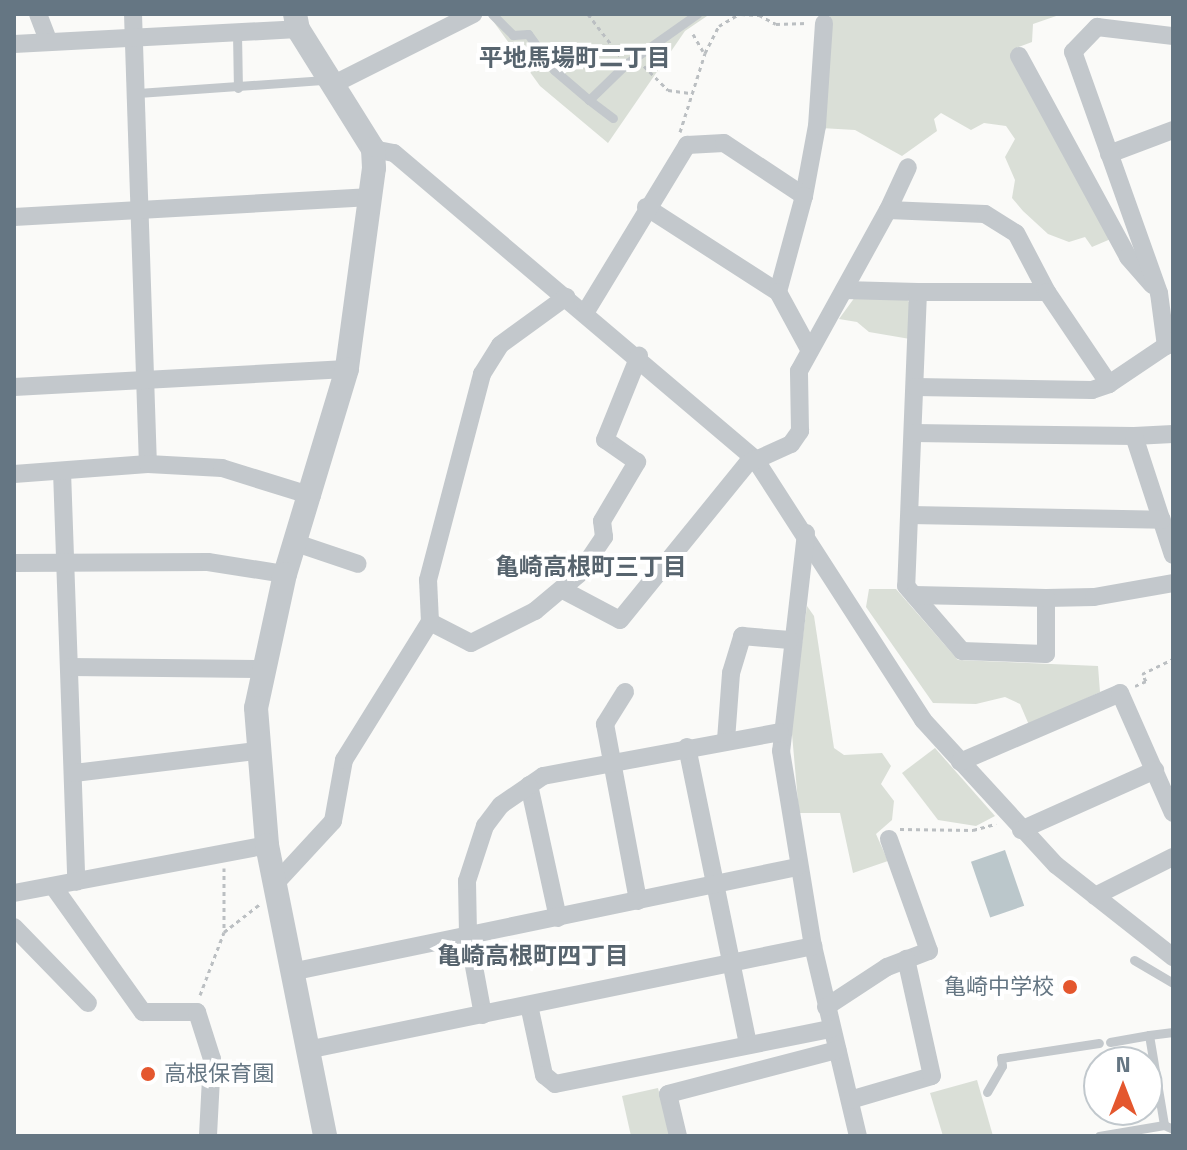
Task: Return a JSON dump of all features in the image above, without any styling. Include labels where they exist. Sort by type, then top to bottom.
[{"type":"street","points":[[38,14],[49,42]]},
{"type":"street","points":[[133,14],[142,211],[148,464]]},
{"type":"street","points":[[333,82],[473,14]]},
{"type":"street","points":[[14,44],[237,33],[296,22],[373,149],[371,197],[347,369],[312,496],[285,574],[261,669],[257,751],[267,845],[325,1136]]},
{"type":"street","points":[[778,292],[804,196],[817,126],[824,23]]},
{"type":"street","points":[[916,387],[1092,390],[1109,384],[1169,344],[1159,293],[1073,52],[1097,27],[1173,36]]},
{"type":"street","points":[[1019,56],[1128,257],[1159,293]]},
{"type":"street","points":[[1109,154],[1173,130]]},
{"type":"street","points":[[585,313],[646,207],[687,145],[724,143],[804,196]]},
{"type":"street","points":[[373,149],[394,153],[639,356],[755,459],[806,533],[923,720],[1015,824],[1095,896],[1173,957]]},
{"type":"street","points":[[563,590],[620,620],[755,459],[791,444],[800,431],[799,371],[888,210],[908,167]]},
{"type":"street","points":[[14,217],[371,197]]},
{"type":"street","points":[[646,207],[778,292],[809,349]]},
{"type":"street","points":[[888,210],[985,214],[1016,233],[1047,292],[1109,384]]},
{"type":"street","points":[[844,290],[1047,292]]},
{"type":"street","points":[[918,292],[906,586],[962,651],[972,655],[1046,654],[1046,598]]},
{"type":"street","points":[[275,888],[333,821],[344,760],[430,622],[428,580],[482,374],[500,345],[566,297]]},
{"type":"street","points":[[430,622],[471,643],[507,628],[563,590],[604,537],[602,521],[637,462],[605,440],[639,356]]},
{"type":"street","points":[[14,387],[347,369]]},
{"type":"street","points":[[914,433],[1173,434]]},
{"type":"street","points":[[1134,436],[1173,555]]},
{"type":"street","points":[[14,474],[148,464],[222,468],[312,496]]},
{"type":"street","points":[[62,471],[76,882]]},
{"type":"street","points":[[910,515],[1162,520]]},
{"type":"street","points":[[806,533],[780,732],[797,867],[826,1007],[858,1136]]},
{"type":"street","points":[[296,543],[358,564]]},
{"type":"street","points":[[14,563],[67,560],[208,562],[285,574]]},
{"type":"street","points":[[914,595],[1094,597],[1173,583]]},
{"type":"street","points":[[726,740],[731,673],[742,636],[790,640]]},
{"type":"street","points":[[70,667],[261,669]]},
{"type":"street","points":[[625,692],[605,724],[638,901]]},
{"type":"street","points":[[960,762],[1120,693],[1173,813]]},
{"type":"street","points":[[483,1015],[468,934],[467,881],[474,852],[501,805],[543,776],[610,761],[780,732]]},
{"type":"street","points":[[687,747],[748,1045]]},
{"type":"street","points":[[74,773],[257,751]]},
{"type":"street","points":[[1015,824],[1155,770]]},
{"type":"street","points":[[529,785],[558,918]]},
{"type":"street","points":[[826,1007],[906,959],[929,951],[889,839]]},
{"type":"street","points":[[14,893],[267,845]]},
{"type":"street","points":[[1095,896],[1173,857]]},
{"type":"street","points":[[291,972],[797,867]]},
{"type":"street","points":[[53,886],[143,1012],[197,1012],[212,1059],[208,1136]]},
{"type":"street","points":[[14,927],[88,1003]]},
{"type":"street","points":[[307,1050],[730,966],[813,946]]},
{"type":"street","points":[[850,1100],[932,1076],[906,959]]},
{"type":"street","points":[[529,1005],[544,1075],[555,1084],[831,1029]]},
{"type":"street","points":[[678,1136],[668,1094],[837,1050]]},
{"type":"lane","points":[[492,14],[513,35],[528,34],[554,70],[613,118]]},
{"type":"lane","points":[[589,100],[631,61],[697,14]]},
{"type":"lane","points":[[237,33],[238,88]]},
{"type":"lane","points":[[138,93],[333,82]]},
{"type":"lane","points":[[1134,960],[1173,983]]},
{"type":"lane","points":[[987,1092],[1002,1066],[1001,1058],[1173,1032]]},
{"type":"lane","points":[[1099,1136],[1169,1127],[1149,1035]]},
{"type":"path","points":[[588,14],[631,61],[668,90],[690,93]]},
{"type":"path","points":[[683,151],[679,137],[690,93],[719,26],[740,14],[759,15],[776,24],[824,23]]},
{"type":"path","points":[[685,22],[705,53]]},
{"type":"path","points":[[1120,693],[1146,681],[1142,674],[1173,659]]},
{"type":"path","points":[[889,839],[898,829],[973,830],[1015,824]]},
{"type":"path","points":[[197,1012],[224,932],[224,852]]},
{"type":"path","points":[[224,932],[275,888]]},
{"type":"shaded area","points":[[488,14],[710,14],[685,31],[608,143],[540,86]]},
{"type":"shaded area","points":[[830,14],[1062,14],[1033,24],[1032,42],[1016,48],[1013,57],[1113,238],[1092,247],[1085,237],[1069,242],[1048,234],[1023,211],[1012,198],[1015,180],[1005,157],[1015,139],[1006,126],[984,123],[971,130],[941,113],[934,119],[937,131],[902,156],[855,130],[821,128]]},
{"type":"shaded area","points":[[855,297],[906,298],[911,305],[910,339],[869,332],[857,322],[839,319]]},
{"type":"shaded area","points":[[869,589],[896,589],[958,660],[1098,666],[1100,692],[1029,725],[1020,704],[1005,697],[976,704],[933,703],[866,607]]},
{"type":"shaded area","points":[[807,606],[814,616],[834,748],[844,755],[882,753],[891,766],[881,784],[894,801],[892,820],[876,834],[888,861],[853,873],[840,813],[799,813],[791,723]]},
{"type":"shaded area","points":[[935,748],[995,816],[976,826],[938,820],[902,773]]},
{"type":"shaded area","points":[[1005,850],[1024,906],[990,918],[971,862]]},
{"type":"shaded area","points":[[977,1080],[993,1136],[943,1136],[930,1093]]},
{"type":"shaded area","points":[[658,1088],[670,1136],[631,1136],[622,1096]]},
{"type":"place","name":"亀崎中学校","points":[[1070,987]]},
{"type":"place","name":"高根保育園","points":[[148,1074]]},
{"type":"district","name":"平地馬場町二丁目","points":[[575,58]]},
{"type":"district","name":"亀崎高根町三丁目","points":[[591,567]]},
{"type":"district","name":"亀崎高根町四丁目","points":[[533,956]]}]
